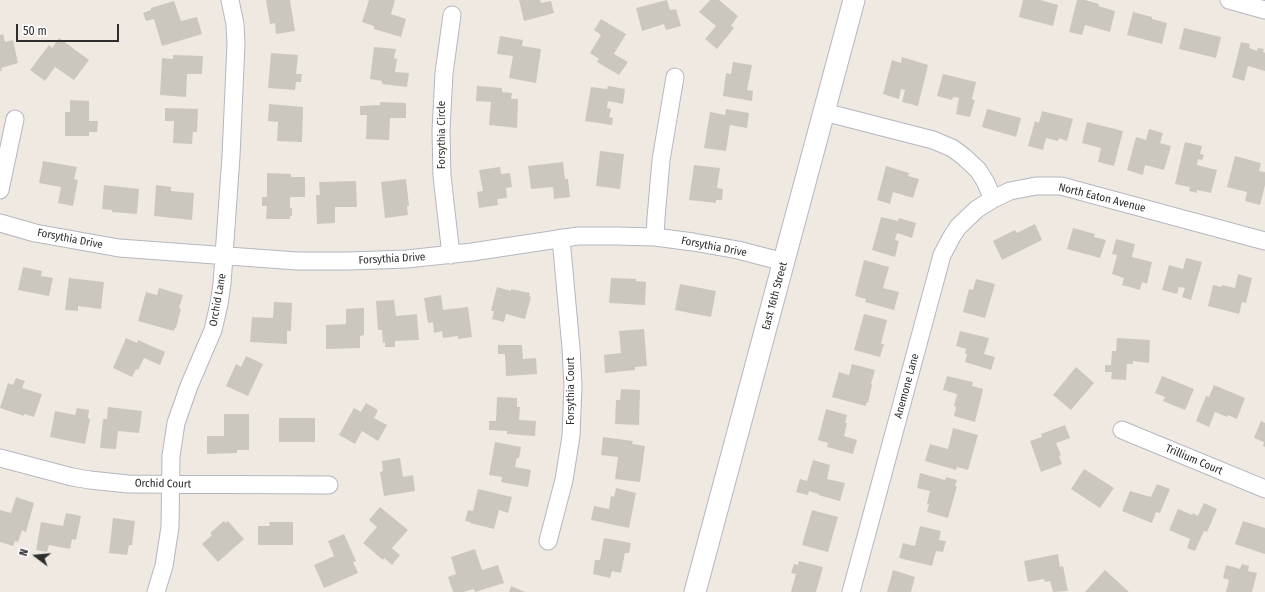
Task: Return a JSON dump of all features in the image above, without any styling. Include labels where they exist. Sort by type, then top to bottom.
[{"type":"street","name":"Orchid Lane","points":[[156,592],[167,553],[170,527],[171,456],[176,423],[188,386],[215,323],[220,298],[231,156],[236,44],[235,24],[230,0]]},
{"type":"street","name":"East 16th Street","points":[[695,592],[854,0]]},
{"type":"street","points":[[1229,0],[1265,10]]},
{"type":"street","name":"Forsythia Circle","points":[[451,254],[444,195],[441,131],[444,73],[452,15]]},
{"type":"street","points":[[655,237],[661,160],[675,77]]},
{"type":"street","points":[[824,112],[934,140],[952,148],[978,170],[993,199]]},
{"type":"street","points":[[0,190],[15,119]]},
{"type":"street","name":"North Eaton Avenue","points":[[993,199],[1004,193],[1023,188],[1042,185],[1061,186],[1265,241]]},
{"type":"street","name":"Anemone Lane","points":[[851,592],[942,255],[958,227],[977,209],[993,199]]},
{"type":"street","name":"Forsythia Drive","points":[[0,223],[35,233],[119,248],[297,260],[349,261],[407,259],[561,238],[597,236],[655,237],[712,245],[784,262]]},
{"type":"street","name":"Forsythia Court","points":[[548,541],[564,480],[572,422],[573,386],[571,348],[561,238]]},
{"type":"street","name":"Trillium Court","points":[[1122,430],[1265,489]]},
{"type":"street","name":"Orchid Court","points":[[0,458],[46,471],[90,480],[128,484],[328,485]]},
{"type":"building","points":[[266,0],[290,0],[295,31],[276,34],[275,23],[270,24]]},
{"type":"building","points":[[369,0],[395,0],[391,14],[406,19],[401,37],[374,29],[374,26],[362,22]]},
{"type":"building","points":[[519,0],[540,0],[541,3],[551,1],[554,13],[524,21]]},
{"type":"building","points":[[667,0],[670,10],[676,9],[681,26],[666,30],[664,24],[642,31],[636,8]]},
{"type":"building","points":[[710,0],[719,0],[738,16],[731,26],[734,28],[717,49],[705,39],[716,26],[699,12]]},
{"type":"building","points":[[1023,0],[1040,0],[1058,5],[1053,26],[1019,17]]},
{"type":"building","points":[[1077,0],[1085,0],[1099,4],[1098,6],[1115,11],[1110,32],[1085,25],[1082,35],[1069,32]]},
{"type":"building","points":[[174,1],[181,21],[197,17],[202,34],[162,46],[154,19],[146,21],[143,13],[151,10],[151,8]]},
{"type":"building","points":[[1133,12],[1167,23],[1162,44],[1127,35]]},
{"type":"building","points":[[601,19],[626,34],[614,54],[628,62],[619,75],[597,62],[599,59],[590,53],[601,35],[594,30]]},
{"type":"building","points":[[1184,28],[1221,37],[1216,58],[1179,49]]},
{"type":"building","points":[[3,34],[5,42],[13,40],[18,63],[1,68],[2,70],[0,71],[0,35]]},
{"type":"building","points":[[500,36],[523,40],[522,46],[541,49],[536,83],[509,78],[513,56],[497,54]]},
{"type":"building","points":[[59,38],[89,60],[74,80],[55,67],[45,81],[30,70],[49,45],[52,48]]},
{"type":"building","points":[[1241,42],[1250,44],[1249,48],[1257,51],[1258,48],[1264,49],[1263,52],[1265,53],[1265,71],[1248,66],[1244,81],[1232,77]]},
{"type":"building","points":[[374,47],[396,49],[394,58],[397,59],[395,72],[409,73],[407,87],[382,84],[382,81],[370,79]]},
{"type":"building","points":[[271,53],[298,55],[296,74],[302,74],[301,82],[296,82],[295,90],[268,88]]},
{"type":"building","points":[[173,55],[203,56],[202,74],[187,74],[186,97],[160,95],[162,58],[173,59]]},
{"type":"building","points":[[902,57],[928,65],[918,106],[902,102],[905,90],[901,89],[899,99],[883,94],[892,60],[901,63]]},
{"type":"building","points":[[733,62],[752,65],[747,90],[753,91],[752,101],[723,96],[726,73],[731,74]]},
{"type":"building","points":[[943,74],[976,82],[972,99],[975,100],[970,117],[956,114],[959,98],[953,97],[952,100],[937,96]]},
{"type":"building","points":[[477,86],[502,88],[502,92],[512,93],[511,99],[518,99],[517,128],[489,125],[491,102],[476,101]]},
{"type":"building","points":[[608,86],[625,89],[623,104],[608,101],[607,108],[611,109],[609,117],[613,118],[612,125],[585,121],[591,87],[607,89]]},
{"type":"building","points":[[70,100],[89,101],[89,121],[98,121],[97,132],[89,132],[89,136],[65,136],[65,112],[70,112]]},
{"type":"building","points":[[380,102],[406,103],[406,118],[390,118],[389,140],[366,139],[367,115],[360,115],[360,106],[380,105]]},
{"type":"building","points":[[269,104],[303,107],[302,142],[277,141],[278,122],[268,121]]},
{"type":"building","points":[[165,108],[198,109],[197,132],[193,132],[192,144],[173,143],[174,121],[165,121]]},
{"type":"building","points":[[726,109],[749,113],[747,128],[730,125],[726,151],[704,148],[710,112],[725,115]]},
{"type":"building","points":[[987,109],[1021,118],[1016,137],[982,127]]},
{"type":"building","points":[[1042,111],[1073,119],[1067,141],[1059,138],[1058,141],[1046,138],[1043,150],[1028,146],[1035,121],[1039,123]]},
{"type":"building","points":[[1087,122],[1123,131],[1114,166],[1098,162],[1101,148],[1082,143]]},
{"type":"building","points":[[1149,129],[1163,133],[1160,143],[1171,146],[1164,170],[1145,165],[1143,175],[1127,170],[1136,137],[1146,140]]},
{"type":"building","points":[[1185,142],[1202,146],[1200,154],[1204,155],[1202,160],[1198,159],[1197,165],[1217,170],[1211,193],[1197,190],[1197,193],[1189,191],[1190,187],[1175,184]]},
{"type":"building","points":[[600,151],[624,154],[620,189],[596,186]]},
{"type":"building","points":[[1235,156],[1261,163],[1259,171],[1265,172],[1265,185],[1260,205],[1245,201],[1247,192],[1227,187]]},
{"type":"building","points":[[43,161],[77,167],[74,179],[78,180],[73,206],[58,203],[61,187],[39,183]]},
{"type":"building","points":[[563,162],[565,179],[568,179],[570,197],[554,199],[553,187],[531,189],[528,166]]},
{"type":"building","points":[[694,165],[720,168],[717,188],[723,189],[722,200],[716,200],[716,203],[689,200]]},
{"type":"building","points":[[886,166],[909,173],[908,176],[919,179],[913,198],[893,192],[890,204],[877,200]]},
{"type":"building","points":[[500,167],[501,174],[510,173],[512,187],[506,188],[507,198],[497,199],[498,205],[479,208],[477,192],[483,191],[479,170]]},
{"type":"building","points":[[267,173],[291,174],[291,177],[305,177],[305,197],[290,197],[292,216],[290,216],[290,219],[266,219],[267,206],[262,206],[262,197],[267,197]]},
{"type":"building","points":[[406,179],[409,206],[407,206],[408,215],[385,218],[381,182]]},
{"type":"building","points":[[356,181],[357,207],[335,207],[335,223],[317,224],[316,195],[320,195],[319,182]]},
{"type":"building","points":[[104,185],[139,189],[137,214],[112,212],[112,210],[102,209]]},
{"type":"building","points":[[156,185],[171,187],[171,191],[194,193],[192,220],[154,216]]},
{"type":"building","points":[[881,217],[898,221],[899,218],[916,223],[912,238],[897,233],[895,240],[899,241],[895,257],[872,250]]},
{"type":"building","points":[[1035,224],[1042,240],[1002,260],[993,241],[1015,230],[1017,233]]},
{"type":"building","points":[[1073,228],[1095,234],[1094,237],[1106,240],[1100,258],[1067,249]]},
{"type":"building","points":[[1116,239],[1135,244],[1132,257],[1152,262],[1147,284],[1142,282],[1140,290],[1122,285],[1124,278],[1112,274],[1117,255],[1112,254]]},
{"type":"building","points":[[1186,258],[1202,262],[1191,300],[1182,297],[1185,288],[1179,287],[1177,294],[1162,290],[1169,265],[1183,269]]},
{"type":"building","points":[[864,260],[889,267],[883,288],[899,292],[894,310],[865,302],[866,299],[855,296]]},
{"type":"building","points":[[23,267],[42,271],[41,276],[53,278],[49,296],[18,290]]},
{"type":"building","points":[[1238,274],[1252,278],[1246,303],[1242,302],[1239,314],[1208,306],[1213,285],[1221,287],[1222,285],[1235,288]]},
{"type":"building","points":[[69,278],[104,282],[101,309],[78,306],[78,311],[65,310]]},
{"type":"building","points":[[611,278],[636,279],[636,281],[646,282],[645,305],[609,303]]},
{"type":"building","points":[[976,279],[995,284],[985,318],[963,312],[969,289],[973,290]]},
{"type":"building","points":[[680,284],[716,291],[711,317],[675,310]]},
{"type":"building","points":[[497,287],[511,291],[511,289],[530,293],[529,296],[531,297],[525,319],[506,314],[504,322],[492,319],[494,311],[491,311]]},
{"type":"building","points":[[159,288],[183,295],[179,308],[181,309],[174,331],[138,321],[146,292],[157,295]]},
{"type":"building","points":[[441,295],[443,310],[468,307],[472,337],[458,339],[458,336],[443,338],[442,331],[434,333],[433,322],[428,323],[424,298]]},
{"type":"building","points":[[394,300],[396,316],[417,314],[419,340],[395,341],[395,347],[385,347],[385,342],[383,343],[382,330],[378,330],[376,301]]},
{"type":"building","points":[[274,302],[292,303],[291,331],[287,331],[287,344],[250,342],[252,317],[273,318]]},
{"type":"building","points":[[364,308],[364,335],[360,336],[360,348],[326,349],[326,325],[346,324],[346,309]]},
{"type":"building","points":[[864,314],[887,320],[881,344],[884,344],[880,357],[854,350]]},
{"type":"building","points":[[644,329],[647,366],[635,367],[635,370],[605,373],[604,355],[621,353],[619,331]]},
{"type":"building","points":[[960,331],[989,338],[984,354],[995,357],[991,370],[965,362],[967,354],[965,354],[966,349],[956,346]]},
{"type":"building","points":[[126,338],[137,343],[138,340],[165,352],[160,365],[144,358],[138,370],[136,369],[132,377],[113,368]]},
{"type":"building","points":[[1117,338],[1150,340],[1149,363],[1133,361],[1133,364],[1127,364],[1126,380],[1111,379],[1112,372],[1105,372],[1105,365],[1111,365],[1112,351],[1116,351]]},
{"type":"building","points":[[498,345],[522,345],[523,359],[536,358],[537,374],[506,376],[505,354],[498,354]]},
{"type":"building","points":[[246,356],[263,364],[248,396],[226,386],[236,364],[241,367]]},
{"type":"building","points":[[852,364],[875,370],[868,403],[866,403],[866,406],[832,397],[839,372],[849,375]]},
{"type":"building","points":[[1076,367],[1094,383],[1071,410],[1053,395]]},
{"type":"building","points":[[947,376],[973,382],[972,386],[983,389],[975,422],[954,416],[956,407],[954,406],[957,394],[943,390]]},
{"type":"building","points":[[1162,376],[1194,389],[1185,410],[1163,401],[1165,397],[1155,393]]},
{"type":"building","points":[[16,378],[25,381],[22,388],[42,394],[34,417],[24,414],[24,416],[0,408],[8,383],[13,385]]},
{"type":"building","points":[[1214,385],[1245,398],[1237,419],[1215,412],[1209,427],[1196,421],[1206,396],[1209,397]]},
{"type":"building","points":[[621,389],[640,390],[639,425],[615,424],[616,400],[620,400]]},
{"type":"building","points":[[497,397],[517,398],[517,407],[520,407],[519,420],[536,421],[535,436],[507,434],[507,431],[489,430],[489,421],[496,421]]},
{"type":"building","points":[[366,403],[378,410],[374,418],[387,425],[378,441],[362,431],[355,444],[339,435],[354,408],[361,412]]},
{"type":"building","points":[[108,407],[142,411],[139,433],[118,431],[116,449],[100,448],[103,419],[107,419]]},
{"type":"building","points":[[77,408],[89,410],[88,418],[90,419],[85,444],[50,437],[55,411],[75,415]]},
{"type":"building","points":[[826,409],[847,415],[844,436],[857,440],[853,454],[827,447],[828,443],[818,440]]},
{"type":"building","points":[[224,414],[249,414],[249,450],[237,450],[237,453],[207,454],[207,436],[224,436]]},
{"type":"building","points":[[279,418],[315,418],[315,442],[279,442]]},
{"type":"building","points":[[1261,421],[1265,423],[1265,447],[1263,446],[1264,442],[1254,438]]},
{"type":"building","points":[[1065,425],[1070,438],[1056,443],[1061,455],[1059,456],[1062,464],[1041,472],[1030,441],[1042,437],[1041,434]]},
{"type":"building","points":[[953,428],[978,435],[968,470],[957,467],[956,470],[925,461],[930,444],[948,449]]},
{"type":"building","points":[[603,437],[633,441],[632,444],[645,446],[640,482],[615,479],[618,457],[601,455]]},
{"type":"building","points":[[495,442],[521,447],[519,458],[517,458],[515,467],[531,470],[528,487],[501,482],[502,477],[489,475]]},
{"type":"building","points":[[400,458],[403,477],[413,475],[415,491],[384,496],[380,472],[383,471],[382,461]]},
{"type":"building","points":[[813,460],[830,465],[827,479],[845,483],[840,501],[809,491],[808,495],[796,492],[800,479],[807,481]]},
{"type":"building","points":[[1084,469],[1114,488],[1100,508],[1071,489]]},
{"type":"building","points":[[920,473],[945,480],[946,477],[957,480],[955,486],[957,486],[948,518],[927,512],[930,491],[917,488]]},
{"type":"building","points":[[1157,484],[1170,489],[1160,513],[1156,512],[1152,523],[1122,511],[1130,491],[1151,497]]},
{"type":"building","points":[[616,488],[636,493],[629,528],[591,520],[594,506],[609,509],[611,496],[614,497]]},
{"type":"building","points":[[478,489],[512,497],[508,513],[499,510],[494,529],[465,521],[468,510],[473,511]]},
{"type":"building","points":[[16,497],[34,503],[26,532],[22,530],[18,542],[15,541],[13,546],[0,542],[0,510],[11,513]]},
{"type":"building","points":[[1204,503],[1217,509],[1207,532],[1204,531],[1195,551],[1187,548],[1190,539],[1169,530],[1178,509],[1198,516]]},
{"type":"building","points":[[380,507],[408,530],[392,548],[400,555],[392,565],[384,558],[383,560],[363,543],[377,527],[369,520]]},
{"type":"building","points":[[812,510],[838,517],[828,552],[802,545]]},
{"type":"building","points":[[66,513],[81,516],[76,540],[72,539],[70,549],[49,545],[47,552],[36,550],[41,522],[63,526]]},
{"type":"building","points":[[113,518],[135,521],[132,545],[129,545],[127,555],[109,553]]},
{"type":"building","points":[[224,521],[226,523],[228,521],[244,539],[218,562],[202,544],[212,535],[210,533]]},
{"type":"building","points":[[1243,521],[1265,528],[1265,554],[1235,544]]},
{"type":"building","points":[[269,522],[293,522],[293,545],[258,545],[258,526],[270,526]]},
{"type":"building","points":[[920,526],[941,531],[939,540],[946,541],[943,552],[936,551],[932,566],[899,558],[903,543],[915,546]]},
{"type":"building","points":[[344,534],[356,561],[353,562],[358,573],[324,588],[314,565],[334,556],[328,541]]},
{"type":"building","points":[[604,538],[631,543],[629,553],[625,553],[621,573],[612,571],[610,578],[593,574],[595,560],[600,560]]},
{"type":"building","points":[[475,549],[482,570],[498,565],[504,583],[475,592],[474,589],[463,592],[453,592],[448,577],[456,574],[451,557]]},
{"type":"building","points":[[1058,554],[1060,567],[1063,566],[1068,591],[1053,592],[1050,581],[1045,582],[1044,579],[1028,582],[1024,561]]},
{"type":"building","points":[[799,561],[823,567],[816,592],[791,592],[796,574],[791,573],[794,564],[798,565]]},
{"type":"building","points":[[1242,564],[1249,566],[1248,571],[1257,573],[1252,592],[1226,592],[1229,580],[1223,578],[1226,565],[1240,569]]},
{"type":"building","points":[[893,570],[915,577],[911,592],[887,592]]},
{"type":"building","points":[[1105,570],[1129,592],[1085,592]]},
{"type":"building","points":[[511,586],[525,592],[509,592]]}]
